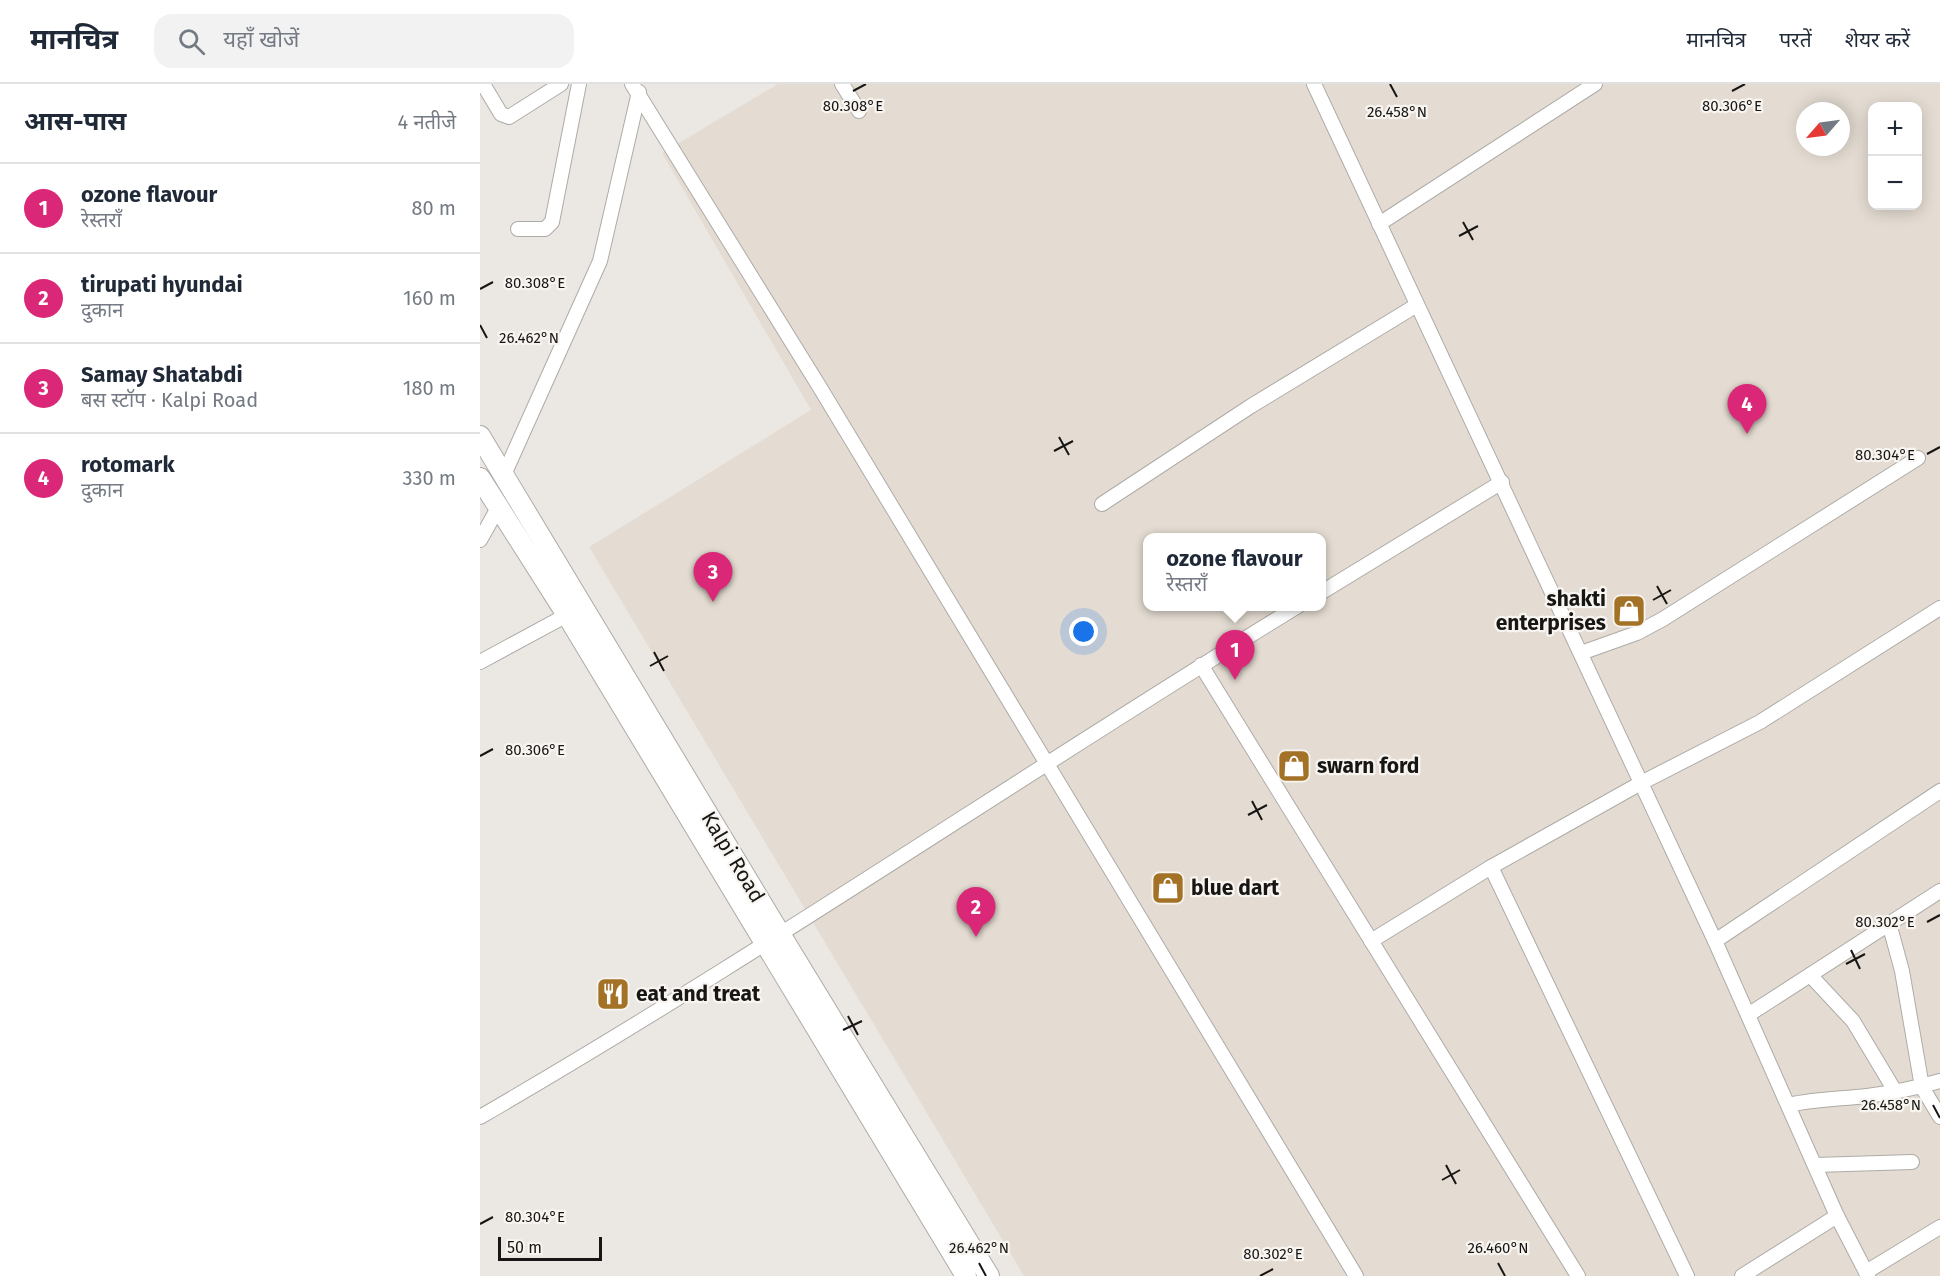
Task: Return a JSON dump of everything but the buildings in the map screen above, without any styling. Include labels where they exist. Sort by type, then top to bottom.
[{"type":"main road","name":"Kalpi Road","points":[[480,436],[966,1276]]},
{"type":"main road","name":"Kalpi Road","points":[[480,478],[989,1276]]},
{"type":"street","points":[[483,84],[505,117],[513,116],[561,84]]},
{"type":"street","points":[[518,229],[545,229],[552,222],[579,84]]},
{"type":"street","points":[[842,84],[859,111]]},
{"type":"street","points":[[1314,84],[1502,482],[1715,941],[1837,1216],[1867,1274],[1940,1227]]},
{"type":"street","points":[[1379,224],[1595,84]]},
{"type":"street","points":[[503,477],[600,261],[637,88]]},
{"type":"street","points":[[637,88],[1356,1276]]},
{"type":"street","points":[[1102,504],[1251,406],[1417,305]]},
{"type":"street","points":[[1581,653],[1620,640],[1663,619],[1918,458]]},
{"type":"street","points":[[1326,590],[1502,482]]},
{"type":"street","points":[[480,540],[498,508]]},
{"type":"street","points":[[1371,941],[1491,867],[1641,783],[1760,723],[1940,608]]},
{"type":"street","points":[[480,1117],[772,939],[1201,665],[1290,611]]},
{"type":"street","points":[[480,662],[567,615]]},
{"type":"street","points":[[1201,665],[1578,1276]]},
{"type":"street","points":[[1715,941],[1940,791]]},
{"type":"street","points":[[1491,867],[1687,1276]]},
{"type":"street","points":[[1748,1015],[1940,891]]},
{"type":"street","points":[[1889,923],[1902,971],[1922,1087],[1940,1117]]},
{"type":"street","points":[[1809,975],[1853,1021],[1895,1091]]},
{"type":"street","points":[[1789,1105],[1922,1087],[1940,1081]]},
{"type":"street","points":[[1815,1165],[1912,1162]]},
{"type":"street","points":[[1742,1276],[1837,1216]]},
{"type":"shaded area","points":[[778,84],[1940,84],[1940,1276],[1024,1276],[589,547],[811,410],[662,153]]},
{"type":"place","name":"rotomark","points":[[1747,434]]},
{"type":"place","name":"Samay Shatabdi","points":[[713,602]]},
{"type":"place","name":"shakti enterprises","points":[[1629,611]]},
{"type":"place","name":"ozone flavour","points":[[1235,680]]},
{"type":"place","name":"swarn ford","points":[[1294,766]]},
{"type":"place","name":"blue dart","points":[[1168,888]]},
{"type":"place","name":"tirupati hyundai","points":[[976,937]]},
{"type":"place","name":"eat and treat","points":[[613,994]]}]
